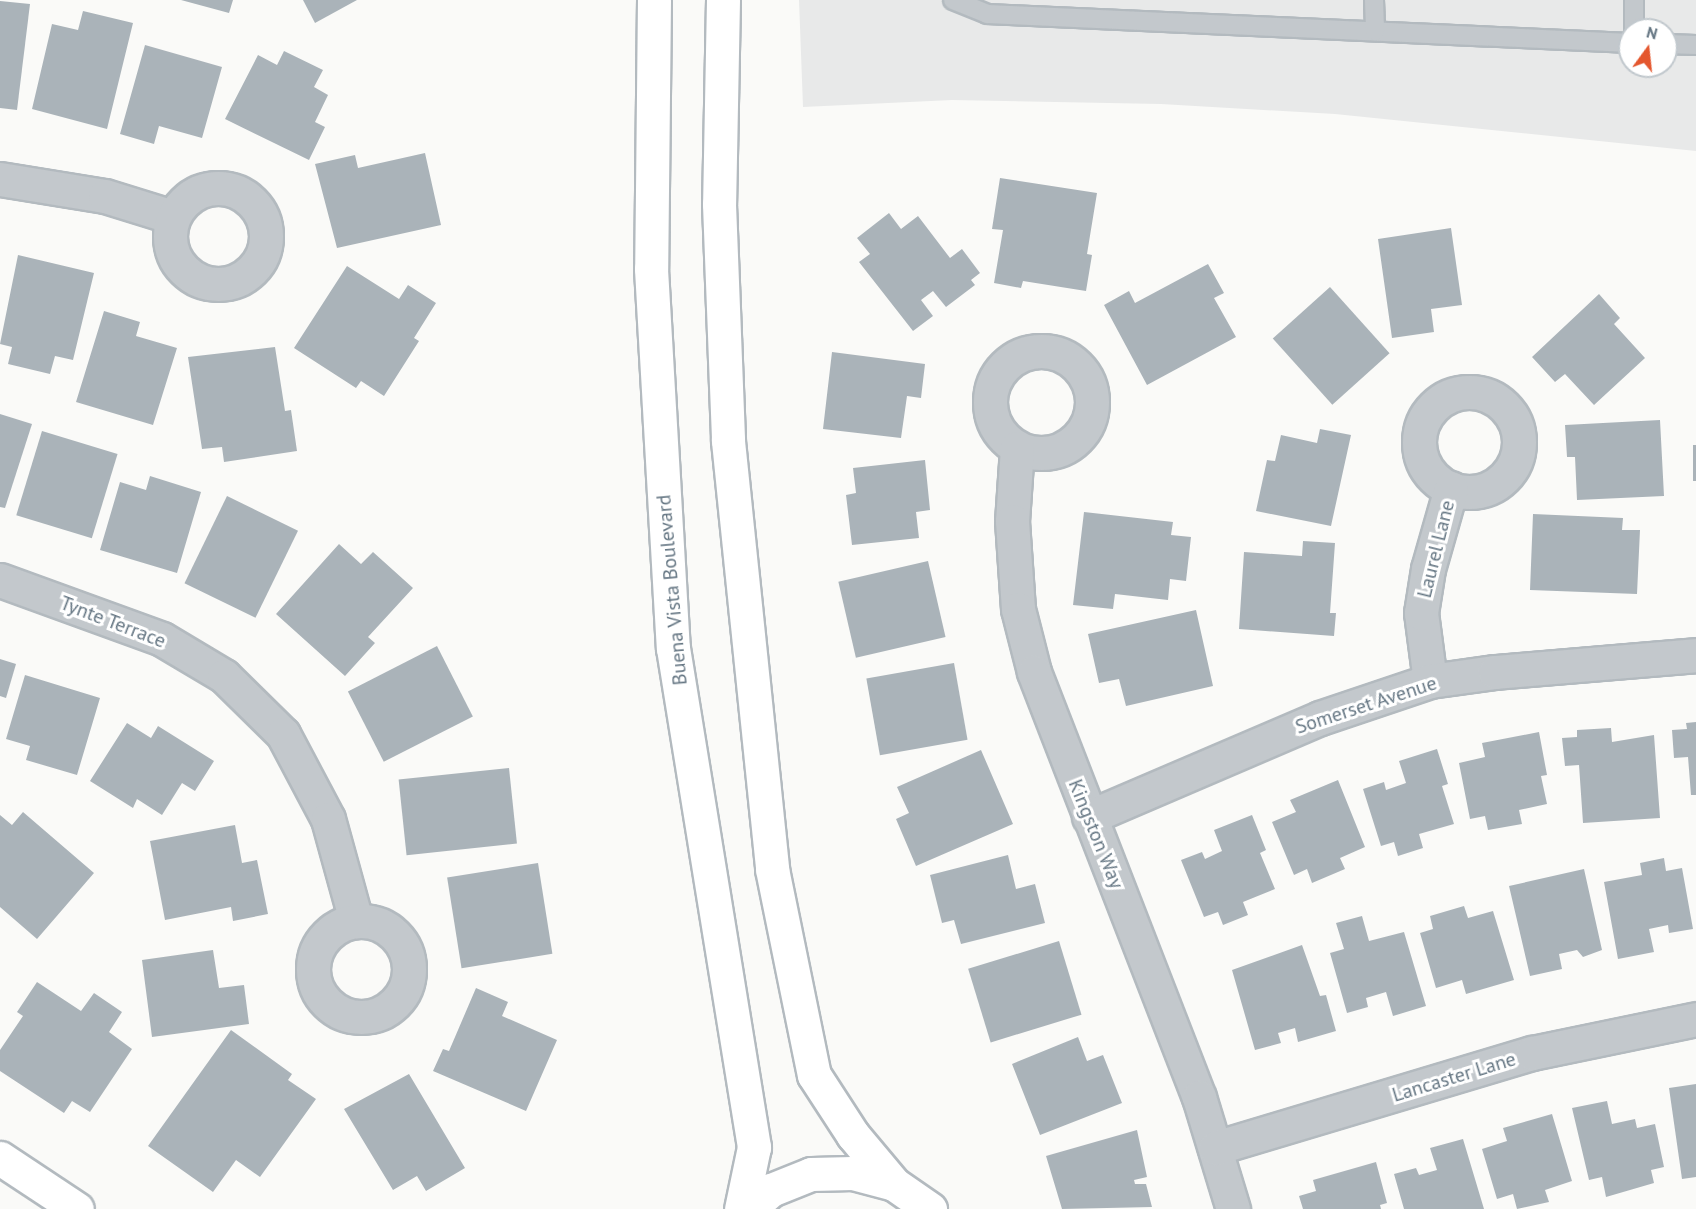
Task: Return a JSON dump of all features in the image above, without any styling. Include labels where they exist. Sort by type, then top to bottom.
[{"type":"main road","name":"Buena Vista Boulevard","points":[[654,0],[651,269],[673,648],[754,1147],[741,1209]]},
{"type":"main road","points":[[723,0],[719,204],[728,441],[772,869],[814,1075],[853,1135],[894,1184],[930,1209]]},
{"type":"main road","points":[[0,1158],[77,1209]]},
{"type":"main road","points":[[749,1209],[771,1190],[811,1174],[853,1173],[894,1184]]},
{"type":"street","points":[[0,179],[105,196],[173,217]]},
{"type":"street","name":"Kingston Way","points":[[1017,448],[1012,520],[1018,609],[1034,672],[1154,978],[1215,1148],[1233,1209]]},
{"type":"street","name":"Laurel Lane","points":[[1430,681],[1420,613],[1428,569],[1451,488]]},
{"type":"street","name":"Tynte Terrace","points":[[0,580],[162,639],[224,675],[283,735],[328,819],[356,921]]},
{"type":"street","name":"Somerset Avenue","points":[[1089,817],[1320,718],[1430,681],[1495,672],[1696,655]]},
{"type":"street","name":"Lancaster Lane","points":[[1215,1148],[1532,1053],[1696,1019]]},
{"type":"lane","points":[[953,0],[987,14],[1618,42]]},
{"type":"lane","points":[[1374,0],[1375,31]]},
{"type":"lane","points":[[1634,0],[1634,18]]},
{"type":"lane","points":[[1678,44],[1696,45]]},
{"type":"shaded area","points":[[799,0],[1696,0],[1696,151],[1335,114],[1161,104],[952,100],[803,107]]},
{"type":"building","points":[[181,0],[233,0],[229,13]]},
{"type":"building","points":[[303,0],[357,0],[315,23]]},
{"type":"building","points":[[0,1],[30,4],[17,110],[0,108]]},
{"type":"building","points":[[83,11],[133,23],[107,129],[32,109],[52,24],[78,30]]},
{"type":"building","points":[[145,45],[222,67],[202,138],[159,126],[154,144],[120,134]]},
{"type":"building","points":[[284,51],[323,70],[314,87],[328,95],[315,122],[325,127],[309,160],[225,119],[258,55],[277,65]]},
{"type":"building","points":[[425,153],[441,225],[337,248],[315,164],[355,155],[358,168]]},
{"type":"building","points":[[1000,178],[1097,193],[1087,254],[1092,255],[1086,291],[1023,281],[1021,288],[994,283],[1003,230],[992,229]]},
{"type":"building","points":[[889,213],[901,229],[918,216],[950,258],[962,249],[980,273],[971,280],[975,285],[946,307],[933,291],[921,300],[933,316],[913,331],[859,262],[870,254],[857,238]]},
{"type":"building","points":[[1451,228],[1462,305],[1431,309],[1434,332],[1392,338],[1378,239]]},
{"type":"building","points":[[18,255],[94,273],[73,360],[55,356],[50,374],[8,364],[12,347],[0,344]]},
{"type":"building","points":[[1208,264],[1224,293],[1214,298],[1236,337],[1147,385],[1104,305],[1129,291],[1135,303]]},
{"type":"building","points":[[347,266],[399,299],[408,285],[436,303],[414,338],[419,341],[384,396],[361,381],[356,388],[294,348]]},
{"type":"building","points":[[1330,287],[1390,353],[1332,405],[1273,339]]},
{"type":"building","points":[[1599,294],[1620,318],[1614,324],[1645,358],[1594,405],[1565,374],[1555,382],[1532,357]]},
{"type":"building","points":[[104,311],[140,322],[136,336],[177,348],[153,425],[76,402]]},
{"type":"building","points":[[275,347],[285,411],[291,410],[297,451],[224,462],[222,447],[202,449],[188,357]]},
{"type":"building","points":[[832,352],[925,364],[921,398],[907,396],[901,438],[823,429]]},
{"type":"building","points":[[0,414],[32,424],[5,508],[0,507]]},
{"type":"building","points":[[1660,420],[1664,496],[1577,500],[1575,457],[1567,457],[1565,425]]},
{"type":"building","points":[[1320,429],[1351,435],[1331,526],[1256,511],[1267,460],[1275,461],[1281,435],[1317,443]]},
{"type":"building","points":[[42,431],[118,454],[92,538],[16,515]]},
{"type":"building","points":[[1693,445],[1696,445],[1696,481],[1693,481]]},
{"type":"building","points":[[925,460],[930,510],[916,512],[919,538],[852,545],[846,495],[856,493],[853,468]]},
{"type":"building","points":[[150,476],[201,492],[177,573],[100,550],[120,482],[146,490]]},
{"type":"building","points":[[227,496],[298,531],[255,618],[184,583]]},
{"type":"building","points":[[1084,512],[1173,522],[1171,535],[1191,537],[1186,581],[1170,579],[1168,600],[1115,594],[1113,609],[1073,605]]},
{"type":"building","points":[[1533,514],[1623,518],[1622,530],[1640,530],[1637,594],[1530,590]]},
{"type":"building","points":[[1303,541],[1335,543],[1330,613],[1336,613],[1334,636],[1239,629],[1244,552],[1302,556]]},
{"type":"building","points":[[339,544],[361,564],[373,552],[413,588],[368,637],[375,643],[345,676],[276,614]]},
{"type":"building","points":[[928,561],[946,637],[856,658],[838,582]]},
{"type":"building","points":[[1196,610],[1213,686],[1126,706],[1119,679],[1099,683],[1088,634]]},
{"type":"building","points":[[437,646],[473,716],[384,762],[348,691]]},
{"type":"building","points":[[0,659],[16,664],[6,698],[0,696]]},
{"type":"building","points":[[954,663],[968,740],[880,755],[866,678]]},
{"type":"building","points":[[25,675],[100,698],[77,775],[26,760],[30,746],[6,739]]},
{"type":"building","points":[[1696,722],[1696,795],[1691,795],[1688,757],[1674,758],[1672,730],[1687,729],[1686,723]]},
{"type":"building","points":[[127,723],[151,738],[158,726],[214,761],[195,791],[182,783],[162,815],[137,799],[133,808],[90,781]]},
{"type":"building","points":[[1611,728],[1612,742],[1654,735],[1660,818],[1583,823],[1579,765],[1565,766],[1562,738],[1577,737],[1577,730]]},
{"type":"building","points":[[1539,732],[1547,775],[1541,776],[1547,804],[1519,810],[1522,824],[1488,830],[1485,816],[1470,819],[1459,763],[1485,757],[1482,743]]},
{"type":"building","points":[[1437,749],[1448,784],[1442,786],[1454,824],[1419,834],[1423,848],[1398,856],[1394,842],[1381,846],[1363,789],[1384,782],[1386,790],[1406,783],[1399,761]]},
{"type":"building","points":[[981,750],[1013,824],[916,866],[896,819],[909,813],[897,787]]},
{"type":"building","points":[[509,768],[517,844],[407,855],[399,780]]},
{"type":"building","points":[[1338,780],[1365,847],[1340,858],[1345,869],[1312,883],[1307,869],[1294,875],[1272,822],[1296,812],[1290,800]]},
{"type":"building","points":[[23,812],[94,873],[37,939],[0,907],[0,815],[12,825]]},
{"type":"building","points":[[1252,815],[1266,850],[1260,853],[1275,889],[1243,902],[1248,915],[1223,925],[1218,912],[1204,917],[1181,860],[1202,852],[1205,859],[1222,851],[1214,830]]},
{"type":"building","points":[[235,825],[242,863],[257,860],[268,914],[233,921],[231,907],[165,920],[150,841]]},
{"type":"building","points":[[1008,855],[1016,889],[1035,884],[1045,923],[961,944],[954,920],[942,923],[930,875]]},
{"type":"building","points":[[1664,858],[1666,871],[1682,868],[1693,929],[1669,933],[1668,925],[1649,929],[1654,952],[1618,959],[1604,882],[1642,875],[1640,863]]},
{"type":"building","points":[[538,863],[552,954],[462,968],[447,877]]},
{"type":"building","points":[[1584,869],[1602,950],[1583,957],[1577,950],[1559,954],[1562,969],[1530,976],[1509,886]]},
{"type":"building","points":[[1464,906],[1468,918],[1493,911],[1514,980],[1466,994],[1462,980],[1436,988],[1420,933],[1433,929],[1430,916]]},
{"type":"building","points":[[1362,916],[1369,941],[1404,932],[1426,1006],[1393,1016],[1386,992],[1366,998],[1368,1007],[1347,1013],[1330,953],[1344,949],[1336,923]]},
{"type":"building","points":[[1059,941],[1082,1015],[991,1042],[968,969]]},
{"type":"building","points":[[1302,945],[1320,996],[1326,995],[1336,1031],[1298,1042],[1295,1028],[1278,1033],[1281,1043],[1255,1050],[1232,970]]},
{"type":"building","points":[[213,950],[219,988],[244,985],[249,1024],[152,1037],[142,960]]},
{"type":"building","points":[[37,982],[81,1011],[94,993],[122,1012],[109,1032],[132,1049],[90,1112],[72,1101],[64,1113],[0,1071],[0,1050],[23,1016],[17,1012]]},
{"type":"building","points":[[476,988],[508,1002],[502,1016],[557,1040],[526,1111],[433,1071],[443,1049],[449,1051]]},
{"type":"building","points":[[231,1030],[292,1074],[288,1080],[316,1099],[260,1177],[236,1160],[213,1192],[148,1146]]},
{"type":"building","points":[[1078,1037],[1087,1061],[1103,1055],[1122,1103],[1040,1135],[1012,1064]]},
{"type":"building","points":[[409,1074],[465,1168],[426,1191],[417,1176],[393,1190],[344,1109]]},
{"type":"building","points":[[1696,1084],[1696,1177],[1682,1179],[1669,1088]]},
{"type":"building","points":[[1607,1101],[1612,1124],[1635,1119],[1637,1128],[1655,1124],[1664,1167],[1651,1170],[1654,1183],[1606,1197],[1602,1177],[1589,1180],[1572,1108]]},
{"type":"building","points":[[1552,1114],[1572,1181],[1545,1190],[1549,1202],[1517,1209],[1513,1194],[1497,1199],[1482,1149],[1507,1141],[1503,1128]]},
{"type":"building","points":[[1137,1130],[1147,1177],[1134,1180],[1135,1184],[1146,1184],[1152,1207],[1062,1209],[1046,1156]]},
{"type":"building","points":[[1463,1139],[1484,1209],[1404,1209],[1394,1174],[1416,1168],[1419,1175],[1437,1170],[1430,1148]]},
{"type":"building","points":[[1376,1162],[1387,1203],[1380,1205],[1381,1209],[1303,1209],[1299,1196],[1316,1191],[1313,1180]]}]
